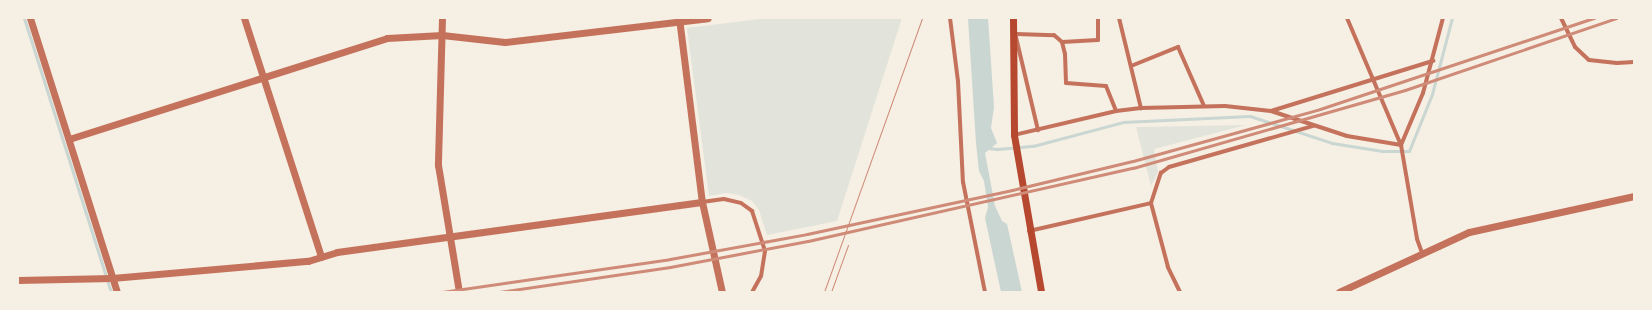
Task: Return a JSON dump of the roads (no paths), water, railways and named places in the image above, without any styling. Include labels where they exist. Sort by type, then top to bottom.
[{"type":"main road","points":[[1013,20],[1014,135],[1029,231],[1041,292]]},
{"type":"street","points":[[30,18],[69,139],[108,278],[118,292]]},
{"type":"street","points":[[244,18],[321,257]]},
{"type":"street","points":[[442,18],[438,165],[442,198],[451,236],[458,292]]},
{"type":"street","points":[[69,139],[262,76],[387,38],[442,35],[505,42],[680,20],[708,18]]},
{"type":"street","points":[[950,18],[958,80],[963,182],[985,292]]},
{"type":"street","points":[[1062,42],[1098,40],[1098,18]]},
{"type":"street","points":[[1119,18],[1141,108]]},
{"type":"street","points":[[1347,18],[1401,145],[1416,239],[1422,253]]},
{"type":"street","points":[[1401,145],[1423,93],[1443,18]]},
{"type":"street","points":[[1561,18],[1574,47],[1589,60],[1617,64],[1634,62]]},
{"type":"street","points":[[680,20],[702,202],[722,292]]},
{"type":"street","points":[[1013,20],[1038,130]]},
{"type":"street","points":[[1016,34],[1054,35],[1062,42],[1066,54],[1066,82],[1106,86],[1116,111]]},
{"type":"street","points":[[1131,66],[1178,47],[1204,106]]},
{"type":"street","points":[[1271,111],[1432,61]]},
{"type":"street","points":[[1014,135],[1116,111],[1141,108],[1204,106],[1245,107],[1271,111],[1347,136],[1401,145]]},
{"type":"street","points":[[1180,292],[1168,267],[1151,203],[1161,173],[1170,167],[1314,126]]},
{"type":"street","points":[[1339,292],[1469,232],[1634,196]]},
{"type":"street","points":[[18,280],[108,278],[308,261],[337,252],[451,236],[598,219],[724,199],[741,202],[752,211],[765,251],[761,276],[752,292]]},
{"type":"street","points":[[1029,231],[1151,203]]},
{"type":"waterway","points":[[24,18],[111,292]]},
{"type":"waterway","points":[[988,148],[997,149],[1033,146],[1123,122],[1250,116],[1332,143],[1382,151],[1409,151],[1432,94],[1452,18]]},
{"type":"tram line","points":[[824,292],[922,18]]},
{"type":"tram line","points":[[831,292],[848,245]]},
{"type":"railway","points":[[442,292],[670,259],[807,234],[1012,190],[1133,161],[1320,109],[1594,18]]},
{"type":"railway","points":[[499,292],[670,267],[808,241],[1133,168],[1405,90],[1616,18]]}]
